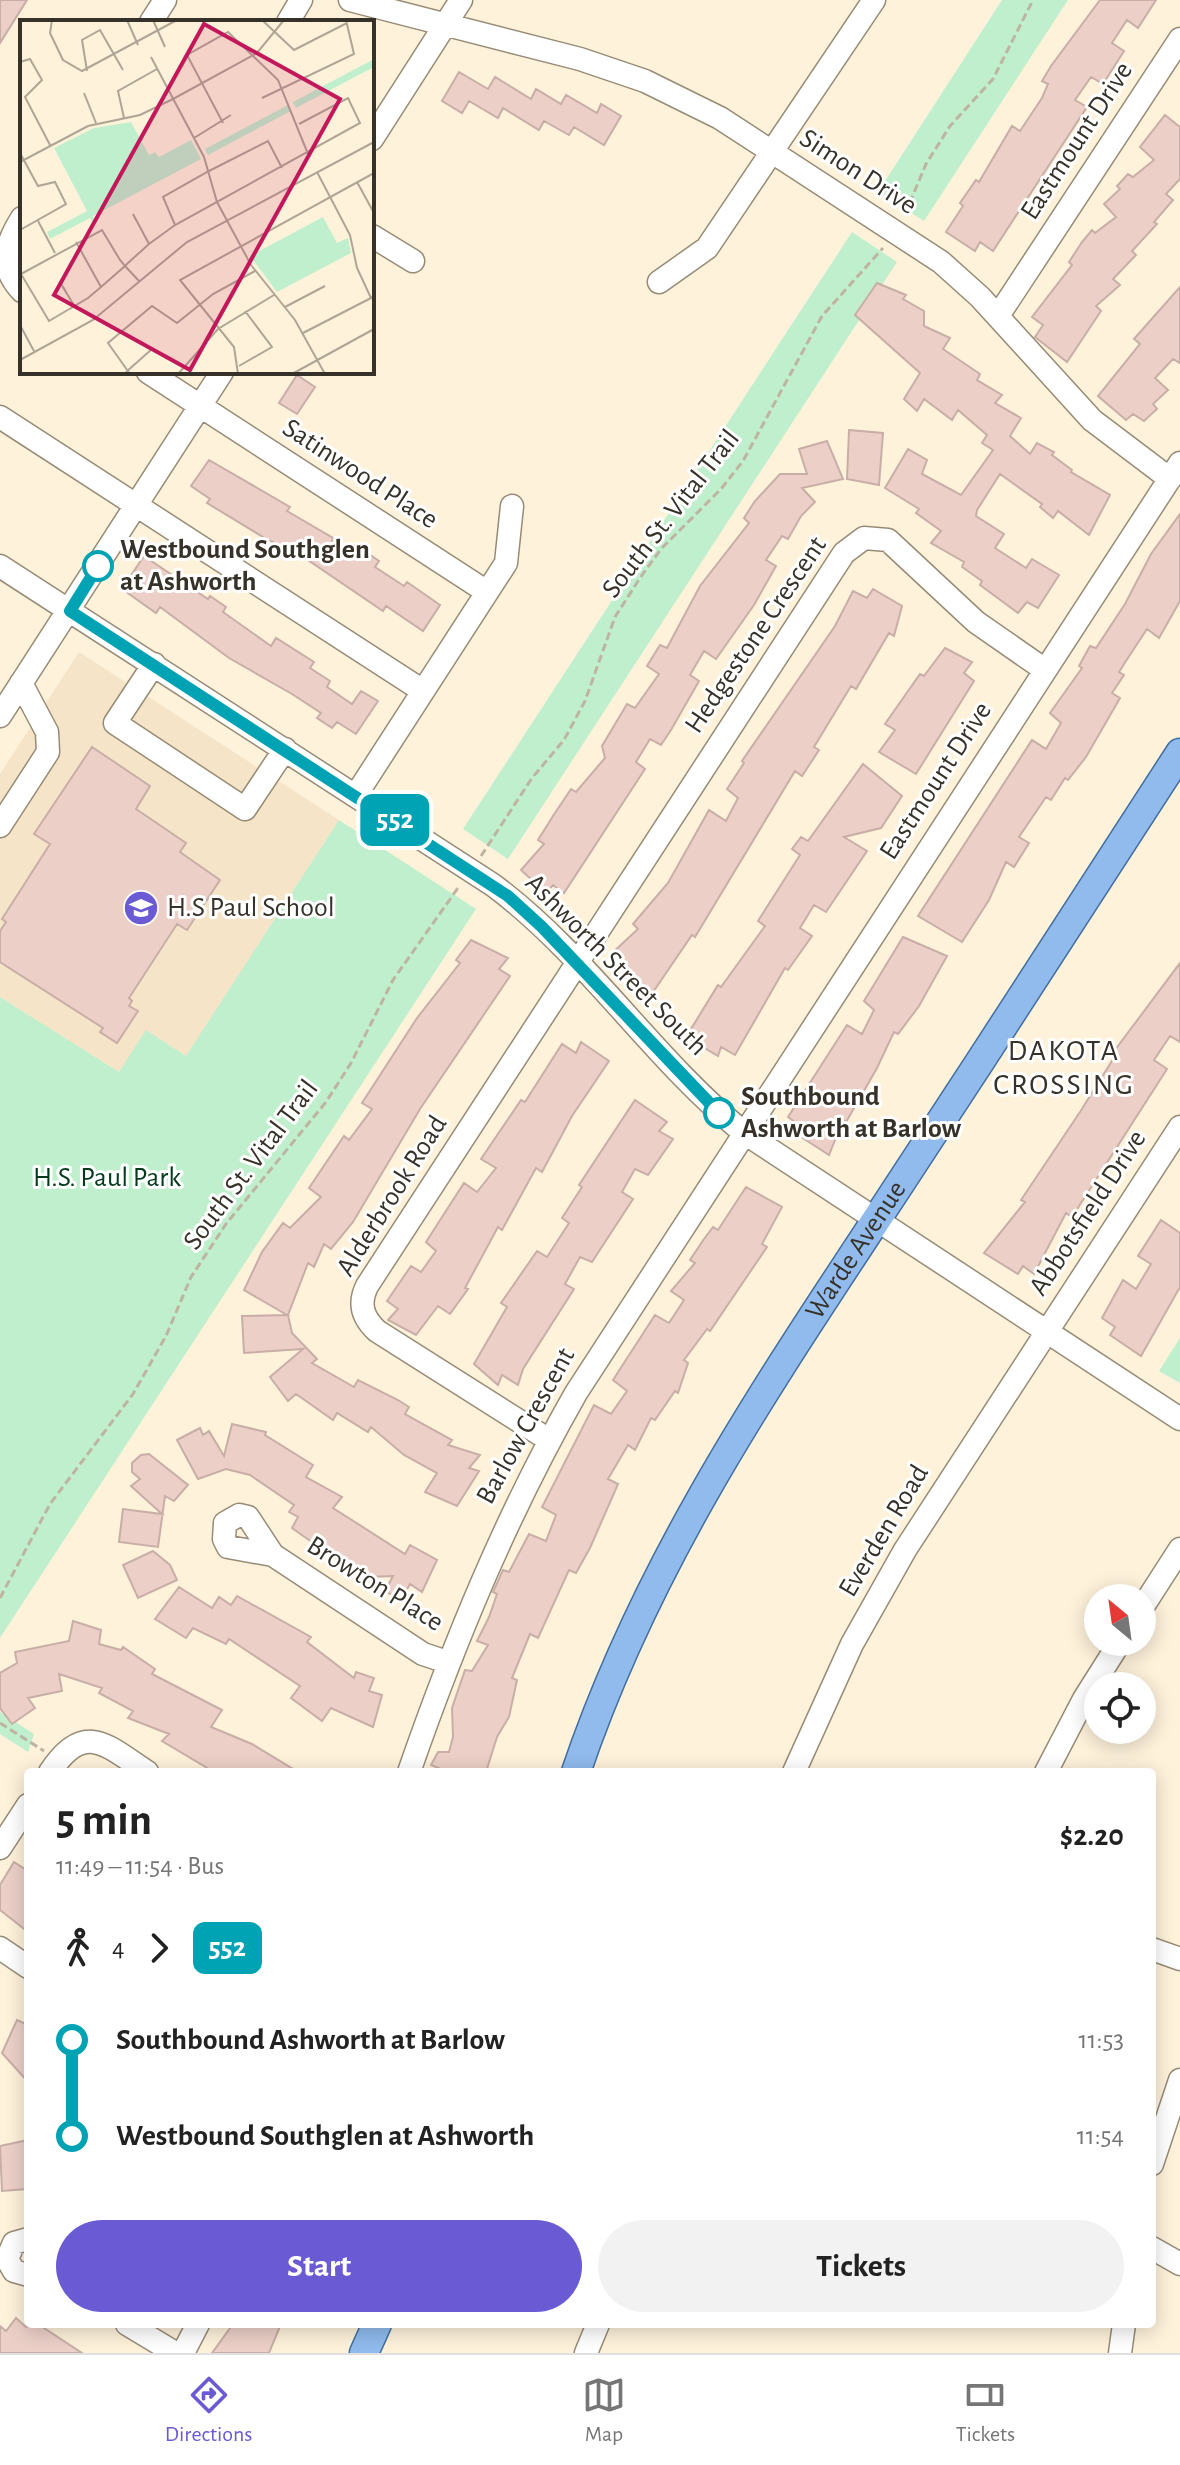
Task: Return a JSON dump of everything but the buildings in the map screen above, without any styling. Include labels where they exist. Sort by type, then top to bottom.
[{"type":"main road","name":"Warde Avenue","points":[[578,1768],[635,1620],[690,1514],[760,1396],[1180,753]]},
{"type":"main road","points":[[364,2353],[375,2328]]},
{"type":"street","points":[[152,20],[165,0]]},
{"type":"street","points":[[289,20],[301,0]]},
{"type":"street","name":"Simon Drive","points":[[350,0],[580,59],[645,81],[720,118],[941,262],[998,316],[1092,420],[1175,471]]},
{"type":"street","points":[[374,136],[461,0]]},
{"type":"street","points":[[659,282],[707,248],[874,0]]},
{"type":"street","name":"Eastmount Drive","points":[[998,316],[1180,39]]},
{"type":"street","points":[[20,221],[2,250],[1,260],[7,280],[20,290]]},
{"type":"street","points":[[374,237],[413,261]]},
{"type":"street","name":"Satinwood Place","points":[[151,374],[487,592]]},
{"type":"street","points":[[0,716],[221,374]]},
{"type":"street","points":[[0,417],[423,691]]},
{"type":"street","name":"Eastmount Drive","points":[[743,1132],[1175,471]]},
{"type":"street","points":[[356,795],[506,563],[512,506]]},
{"type":"street","name":"Hedgestone Crescent","points":[[575,962],[844,553],[856,542],[874,537],[892,543],[976,622],[1045,670]]},
{"type":"street","name":"Ashworth Street South","points":[[0,566],[500,890],[575,962],[701,1095],[743,1132],[1180,1419]]},
{"type":"street","points":[[154,664],[115,723],[245,809],[285,749]]},
{"type":"street","points":[[0,826],[48,752],[47,732],[21,683]]},
{"type":"street","name":"Alderbrook Road","points":[[549,1440],[377,1331],[364,1315],[362,1300],[367,1286],[575,962]]},
{"type":"street","name":"Abbotsfield Drive","points":[[1046,1332],[1180,1127]]},
{"type":"street","name":"Barlow Crescent","points":[[410,1768],[447,1662],[500,1538],[549,1440],[597,1358],[743,1132]]},
{"type":"street","name":"Everden Road","points":[[796,1768],[877,1596],[1046,1332]]},
{"type":"street","points":[[1156,1586],[1180,1549]]},
{"type":"street","name":"Browton Place","points":[[273,1555],[423,1654],[447,1662]]},
{"type":"street","points":[[1048,1768],[1084,1699],[1111,1656]]},
{"type":"street","points":[[56,1764],[77,1743],[96,1741],[140,1768]]},
{"type":"street","points":[[0,1848],[24,1811]]},
{"type":"street","points":[[0,1948],[24,1964]]},
{"type":"street","points":[[1156,1950],[1180,1959]]},
{"type":"street","points":[[1156,2152],[1180,2080]]},
{"type":"street","points":[[24,2240],[14,2243],[7,2259],[14,2271],[24,2274]]},
{"type":"street","points":[[1156,2250],[1180,2264]]},
{"type":"street","points":[[134,2328],[175,2353]]},
{"type":"street","points":[[183,2353],[196,2328]]},
{"type":"street","points":[[586,2353],[596,2328]]},
{"type":"street","points":[[1120,2353],[1123,2328]]},
{"type":"path","name":"South St. Vital Trail","points":[[479,858],[532,778],[564,740],[585,701],[615,617],[640,578],[661,549],[721,489],[743,461],[822,316],[895,231],[932,153],[950,126],[993,79],[1033,0]]},
{"type":"path","name":"South St. Vital Trail","points":[[0,1598],[50,1504],[133,1394],[166,1336],[191,1277],[246,1196],[326,1102],[351,1063],[393,980],[463,882]]},
{"type":"path","points":[[0,1723],[44,1752],[56,1764]]},
{"type":"shaded area","name":"H.S Paul School","points":[[79,652],[339,820],[186,1057],[119,1072],[0,997],[0,774]]},
{"type":"green space","points":[[1002,0],[1068,0],[924,221],[878,192]]},
{"type":"green space","points":[[852,232],[897,262],[508,859],[463,829]]},
{"type":"green space","name":"H.S. Paul Park","points":[[339,820],[476,909],[0,1638],[0,997],[119,1072],[146,1030],[186,1056]]},
{"type":"green space","points":[[1180,1338],[1180,1383],[1159,1371]]},
{"type":"green space","points":[[0,1712],[34,1734],[28,1752],[0,1734]]},
{"type":"bus line","name":"552","points":[[98,566],[70,611],[508,896],[542,927],[719,1113]]},
{"type":"place","name":"Westbound Southglen at Ashworth","points":[[98,566]]},
{"type":"place","name":"H.S Paul School","points":[[141,908]]},
{"type":"place","name":"Southbound Ashworth at Barlow","points":[[719,1113]]},
{"type":"district","name":"DAKOTA CROSSING","points":[[1064,1068]]}]
